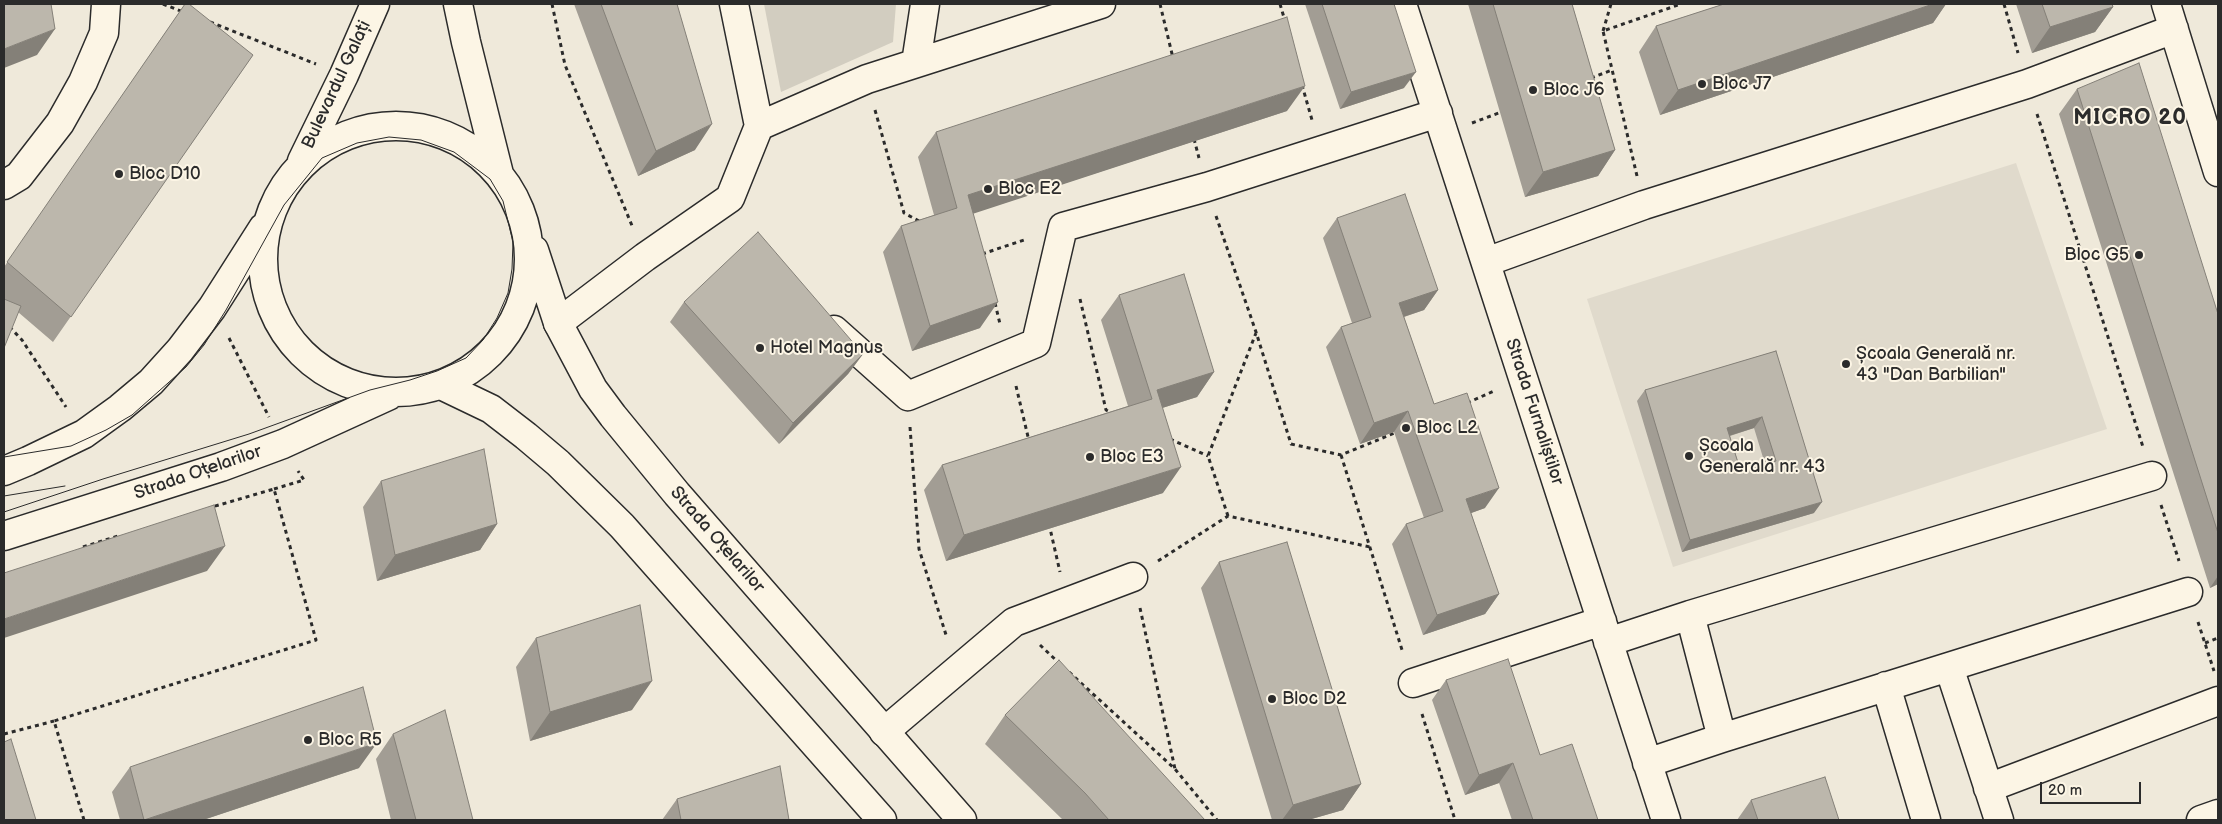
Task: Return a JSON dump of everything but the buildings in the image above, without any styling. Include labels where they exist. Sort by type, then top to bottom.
[{"type":"main road","points":[[4,184],[19,176],[60,123],[83,82],[104,33],[106,4]]},
{"type":"main road","name":"Bulevardul Galați","points":[[299,166],[344,75],[374,4]]},
{"type":"main road","points":[[458,4],[499,174]]},
{"type":"main road","points":[[558,322],[645,257],[730,198],[759,126],[734,4]]},
{"type":"main road","points":[[916,63],[925,4]]},
{"type":"main road","points":[[759,126],[867,79],[1101,4]]},
{"type":"main road","name":"Strada Furnaliștilor","points":[[1402,4],[1666,820]]},
{"type":"main road","points":[[1486,262],[1644,205],[2027,84],[2170,16],[2218,172]]},
{"type":"main road","points":[[826,323],[908,396],[1036,343],[1063,227],[1207,188],[1320,152],[1441,124]]},
{"type":"main road","points":[[4,471],[84,434],[120,408],[151,382],[180,350],[212,308],[268,220],[280,192],[299,166],[335,140],[378,126],[423,128],[465,145],[499,174],[515,198],[526,225]]},
{"type":"main road","points":[[268,220],[262,268],[273,313],[299,352],[337,379],[388,396]]},
{"type":"main road","name":"Strada Oțelarilor","points":[[526,225],[558,322],[593,388],[613,416],[677,494],[962,820]]},
{"type":"main road","name":"Strada Oțelarilor","points":[[4,536],[221,468],[283,444],[388,396],[441,385],[476,366],[504,339],[522,304],[530,264],[526,225]]},
{"type":"main road","points":[[441,385],[491,409],[526,436],[558,463],[622,526],[882,820]]},
{"type":"main road","points":[[1412,683],[1605,632],[1690,614],[2152,476]]},
{"type":"main road","points":[[884,732],[958,672],[1014,622],[1133,577]]},
{"type":"main road","points":[[1647,763],[2188,592]]},
{"type":"main road","points":[[1690,614],[1722,738]]},
{"type":"main road","points":[[1949,667],[1999,820]]},
{"type":"main road","points":[[1886,686],[1926,820]]},
{"type":"main road","points":[[1988,788],[2217,689]]},
{"type":"main road","points":[[2201,820],[2218,814]]},
{"type":"path","points":[[163,4],[190,14]]},
{"type":"path","points":[[552,4],[565,65],[645,257]]},
{"type":"path","points":[[1280,4],[1286,22]]},
{"type":"path","points":[[1611,4],[1603,31],[1644,205]]},
{"type":"path","points":[[1603,31],[1681,4]]},
{"type":"path","points":[[2004,4],[2027,84],[2205,643],[2217,689]]},
{"type":"path","points":[[208,21],[344,75]]},
{"type":"path","points":[[1584,80],[1612,70]]},
{"type":"path","points":[[1300,78],[1320,152]]},
{"type":"path","points":[[867,79],[904,213],[930,227]]},
{"type":"path","points":[[1441,124],[1510,109]]},
{"type":"path","points":[[984,262],[982,253],[1063,227]]},
{"type":"path","points":[[1079,295],[1106,410],[1114,414]]},
{"type":"path","points":[[994,299],[1031,450]]},
{"type":"path","points":[[208,508],[304,480],[283,444],[235,347],[212,308]]},
{"type":"path","points":[[4,321],[22,340],[84,434]]},
{"type":"path","points":[[1228,516],[1208,456],[1256,332],[1291,444],[1341,455],[1405,428]]},
{"type":"path","points":[[1460,406],[1524,379]]},
{"type":"path","points":[[908,396],[919,549],[958,672]]},
{"type":"path","points":[[1166,437],[1208,456]]},
{"type":"path","points":[[1341,455],[1455,820]]},
{"type":"path","points":[[4,734],[54,721],[316,640],[274,489]]},
{"type":"path","points":[[1047,516],[1067,602]]},
{"type":"path","points":[[1175,769],[1133,577],[1228,516],[1370,547]]},
{"type":"path","points":[[78,548],[125,534]]},
{"type":"path","points":[[1014,622],[1175,769],[1217,820]]},
{"type":"path","points":[[2205,643],[2218,638]]},
{"type":"path","points":[[54,721],[84,820]]},
{"type":"shaded area","points":[[764,4],[896,4],[893,42],[781,92]]},
{"type":"shaded area","name":"Școala Generală nr. 43 \"Dan Barbilian\"","points":[[2016,163],[2107,429],[1673,567],[1587,299]]},
{"type":"tram line","points":[[4,457],[71,446],[106,430],[132,415],[186,367],[204,345],[226,310],[284,205],[322,158],[357,143],[389,137],[421,140],[454,152],[490,179],[503,201],[513,242],[512,269],[508,293],[497,318],[483,340],[466,358],[437,371],[370,390],[249,434],[4,512]]},
{"type":"tram line","points":[[4,496],[65,486]]},
{"type":"place","name":"Bloc J7","points":[[1702,84]]},
{"type":"place","name":"Bloc J6","points":[[1533,90]]},
{"type":"place","name":"Bloc D10","points":[[119,174]]},
{"type":"place","name":"Bloc E2","points":[[988,189]]},
{"type":"place","name":"Bloc G5","points":[[2139,255]]},
{"type":"place","name":"Hotel Magnus","points":[[760,348]]},
{"type":"place","name":"Școala Generală nr. 43 \"Dan Barbilian\"","points":[[1846,364]]},
{"type":"place","name":"Bloc L2","points":[[1406,428]]},
{"type":"place","name":"Școala Generală nr. 43","points":[[1689,456]]},
{"type":"place","name":"Bloc E3","points":[[1090,457]]},
{"type":"place","name":"Bloc D2","points":[[1272,699]]},
{"type":"place","name":"Bloc R5","points":[[308,740]]},
{"type":"district","name":"MICRO 20","points":[[2130,118]]}]
